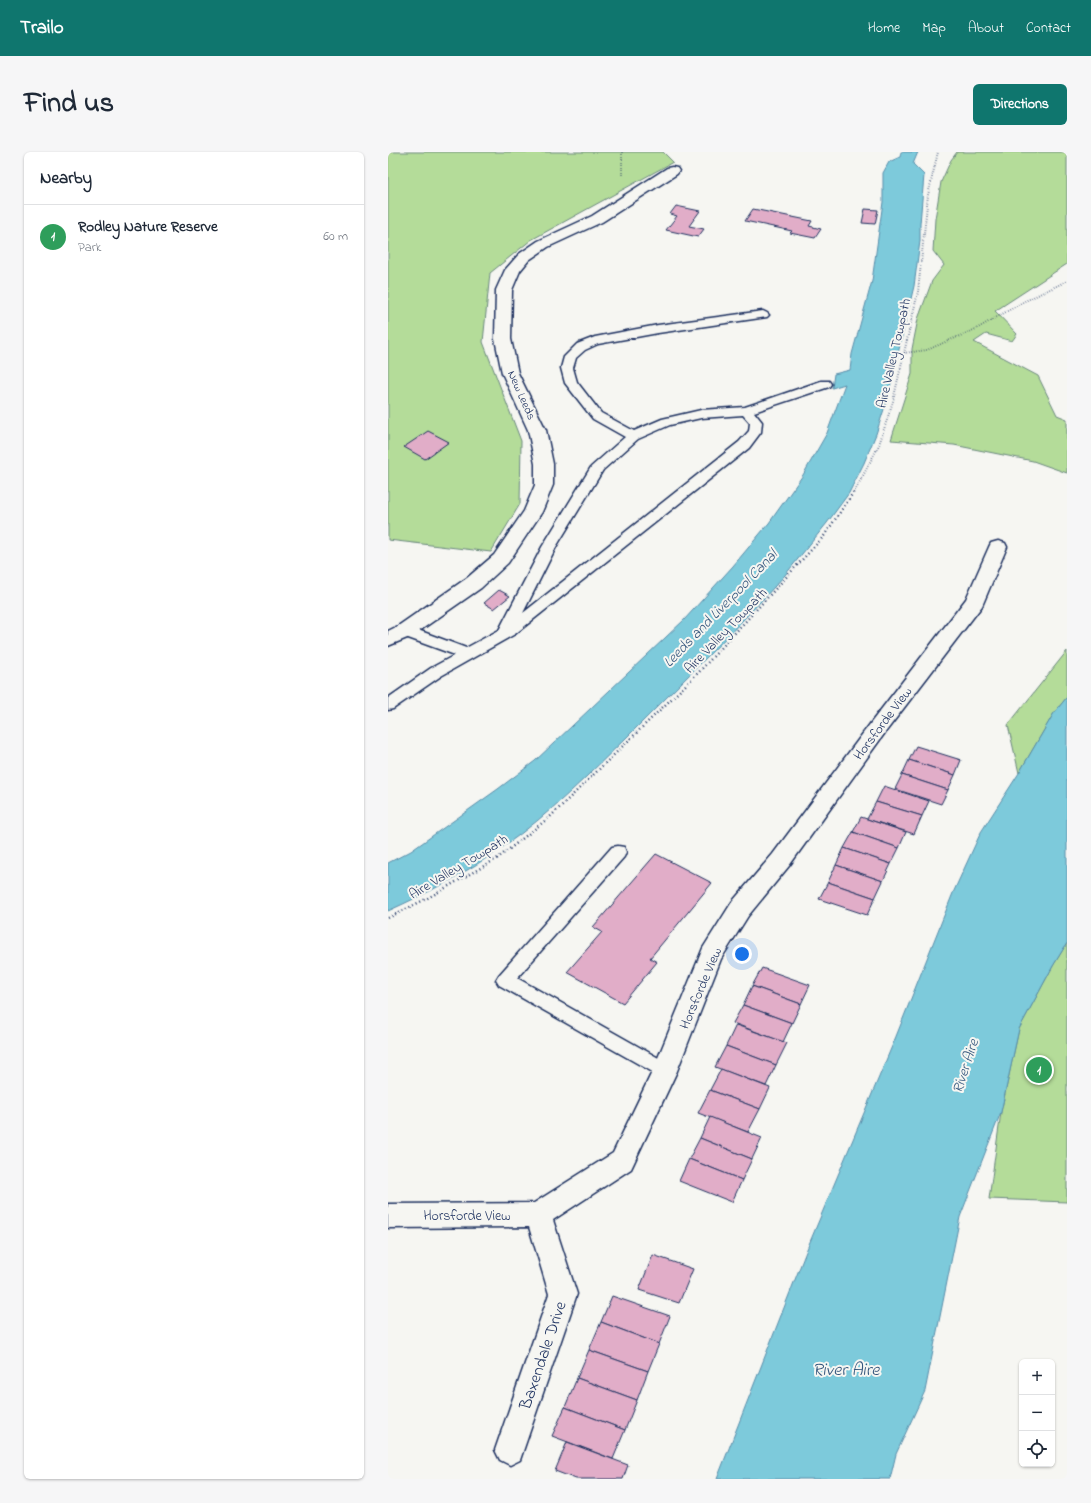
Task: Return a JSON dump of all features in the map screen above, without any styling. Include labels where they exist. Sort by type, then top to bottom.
[{"type":"street","name":"New Leeds","points":[[397,635],[474,583],[501,559],[533,512],[544,485],[544,464],[537,430],[510,373],[503,339],[504,290],[513,270],[524,257],[543,244],[597,219],[672,171]]},
{"type":"street","name":"Horsforde View","points":[[388,1216],[538,1215],[622,1161],[665,1071],[711,955],[740,908],[781,860],[880,725],[975,601],[998,547]]},
{"type":"street","name":"Baxendale Drive","points":[[510,1450],[563,1294],[538,1215]]},
{"type":"lane","points":[[633,436],[597,416],[571,383],[567,368],[570,357],[581,348],[595,341],[658,329],[763,315]]},
{"type":"lane","points":[[506,633],[549,547],[598,467],[633,436],[666,422],[701,414],[746,411],[825,384]]},
{"type":"lane","points":[[388,705],[436,672],[506,633],[744,445],[755,432],[756,422],[746,411]]},
{"type":"lane","points":[[397,635],[467,654]]},
{"type":"lane","points":[[618,852],[505,980],[665,1071]]},
{"type":"path","name":"Aire Valley Towpath","points":[[388,918],[426,899],[498,858],[551,816],[699,672],[824,536],[855,490],[883,432],[892,405],[921,273],[930,185],[934,161],[938,152]]},
{"type":"path","points":[[904,354],[927,350],[976,329],[1026,301],[1067,281]]},
{"type":"green space","points":[[388,152],[663,152],[673,162],[531,240],[490,273],[483,342],[521,441],[520,504],[491,552],[388,540]]},
{"type":"green space","points":[[957,152],[1067,152],[1067,264],[995,311],[1017,334],[1012,341],[986,334],[974,342],[1038,376],[1057,415],[1067,419],[1067,473],[1033,461],[954,445],[891,440],[912,374],[912,349],[918,319],[932,281],[944,265],[933,251],[935,219],[941,182],[951,160]]},
{"type":"green space","points":[[1067,651],[1067,697],[1054,713],[1019,773],[1008,725]]},
{"type":"green space","points":[[1067,943],[1067,1202],[989,1199],[1001,1112],[1019,1029]]},
{"type":"water","name":"Leeds and Liverpool Canal","points":[[901,152],[918,152],[913,164],[924,175],[920,241],[914,286],[887,400],[876,434],[849,493],[785,575],[764,598],[680,685],[568,794],[521,834],[490,856],[448,882],[388,911],[388,863],[411,851],[535,761],[684,620],[733,566],[769,523],[803,475],[827,433],[845,384],[832,388],[834,374],[850,370],[852,354],[872,281],[883,202],[883,173],[889,162],[900,157]]},
{"type":"water","name":"River Aire","points":[[1067,697],[1067,943],[1019,1029],[1001,1112],[960,1217],[925,1391],[896,1454],[890,1479],[717,1479],[807,1249],[895,1039],[953,893],[981,832],[1019,773],[1054,713]]},
{"type":"building","points":[[676,206],[700,211],[689,226],[704,229],[698,237],[666,230],[677,216],[670,214]]},
{"type":"building","points":[[753,209],[812,221],[809,226],[821,229],[815,238],[790,233],[792,231],[745,221]]},
{"type":"building","points":[[865,209],[878,210],[875,224],[862,223]]},
{"type":"building","points":[[428,431],[449,442],[425,459],[404,447]]},
{"type":"building","points":[[499,590],[510,596],[494,609],[484,603]]},
{"type":"building","points":[[916,746],[961,760],[955,775],[909,760]]},
{"type":"building","points":[[909,760],[955,775],[948,790],[902,775]]},
{"type":"building","points":[[902,775],[948,790],[941,804],[895,789]]},
{"type":"building","points":[[884,786],[929,801],[922,816],[876,802]]},
{"type":"building","points":[[876,802],[922,816],[914,834],[867,819]]},
{"type":"building","points":[[861,817],[906,832],[899,848],[853,832]]},
{"type":"building","points":[[853,832],[899,848],[891,864],[844,848]]},
{"type":"building","points":[[844,848],[891,864],[883,881],[836,865]]},
{"type":"building","points":[[656,854],[712,883],[650,958],[657,962],[623,1003],[567,972],[602,932],[593,927]]},
{"type":"building","points":[[836,865],[883,881],[875,898],[828,882]]},
{"type":"building","points":[[828,882],[875,898],[867,915],[819,899]]},
{"type":"building","points":[[762,968],[810,985],[801,1004],[752,986]]},
{"type":"building","points":[[752,986],[801,1004],[792,1023],[743,1005]]},
{"type":"building","points":[[743,1005],[792,1023],[783,1042],[733,1023]]},
{"type":"building","points":[[736,1025],[787,1043],[776,1065],[726,1046]]},
{"type":"building","points":[[726,1046],[776,1065],[766,1086],[715,1067]]},
{"type":"building","points":[[721,1069],[770,1088],[760,1109],[710,1090]]},
{"type":"building","points":[[710,1090],[760,1109],[748,1132],[698,1113]]},
{"type":"building","points":[[710,1117],[762,1138],[752,1159],[700,1138]]},
{"type":"building","points":[[700,1138],[752,1159],[742,1180],[689,1159]]},
{"type":"building","points":[[689,1159],[742,1180],[732,1202],[679,1181]]},
{"type":"building","points":[[653,1255],[693,1269],[679,1303],[639,1290]]},
{"type":"building","points":[[612,1296],[670,1316],[659,1344],[601,1322]]},
{"type":"building","points":[[601,1322],[659,1344],[648,1371],[589,1350]]},
{"type":"building","points":[[589,1350],[648,1371],[637,1400],[577,1378]]},
{"type":"building","points":[[577,1378],[637,1400],[625,1430],[565,1407]]},
{"type":"building","points":[[565,1407],[625,1430],[613,1459],[552,1436]]},
{"type":"building","points":[[567,1442],[628,1465],[623,1479],[576,1479],[555,1471]]},
{"type":"place","name":"Rodley Nature Reserve","points":[[1039,1070]]}]
